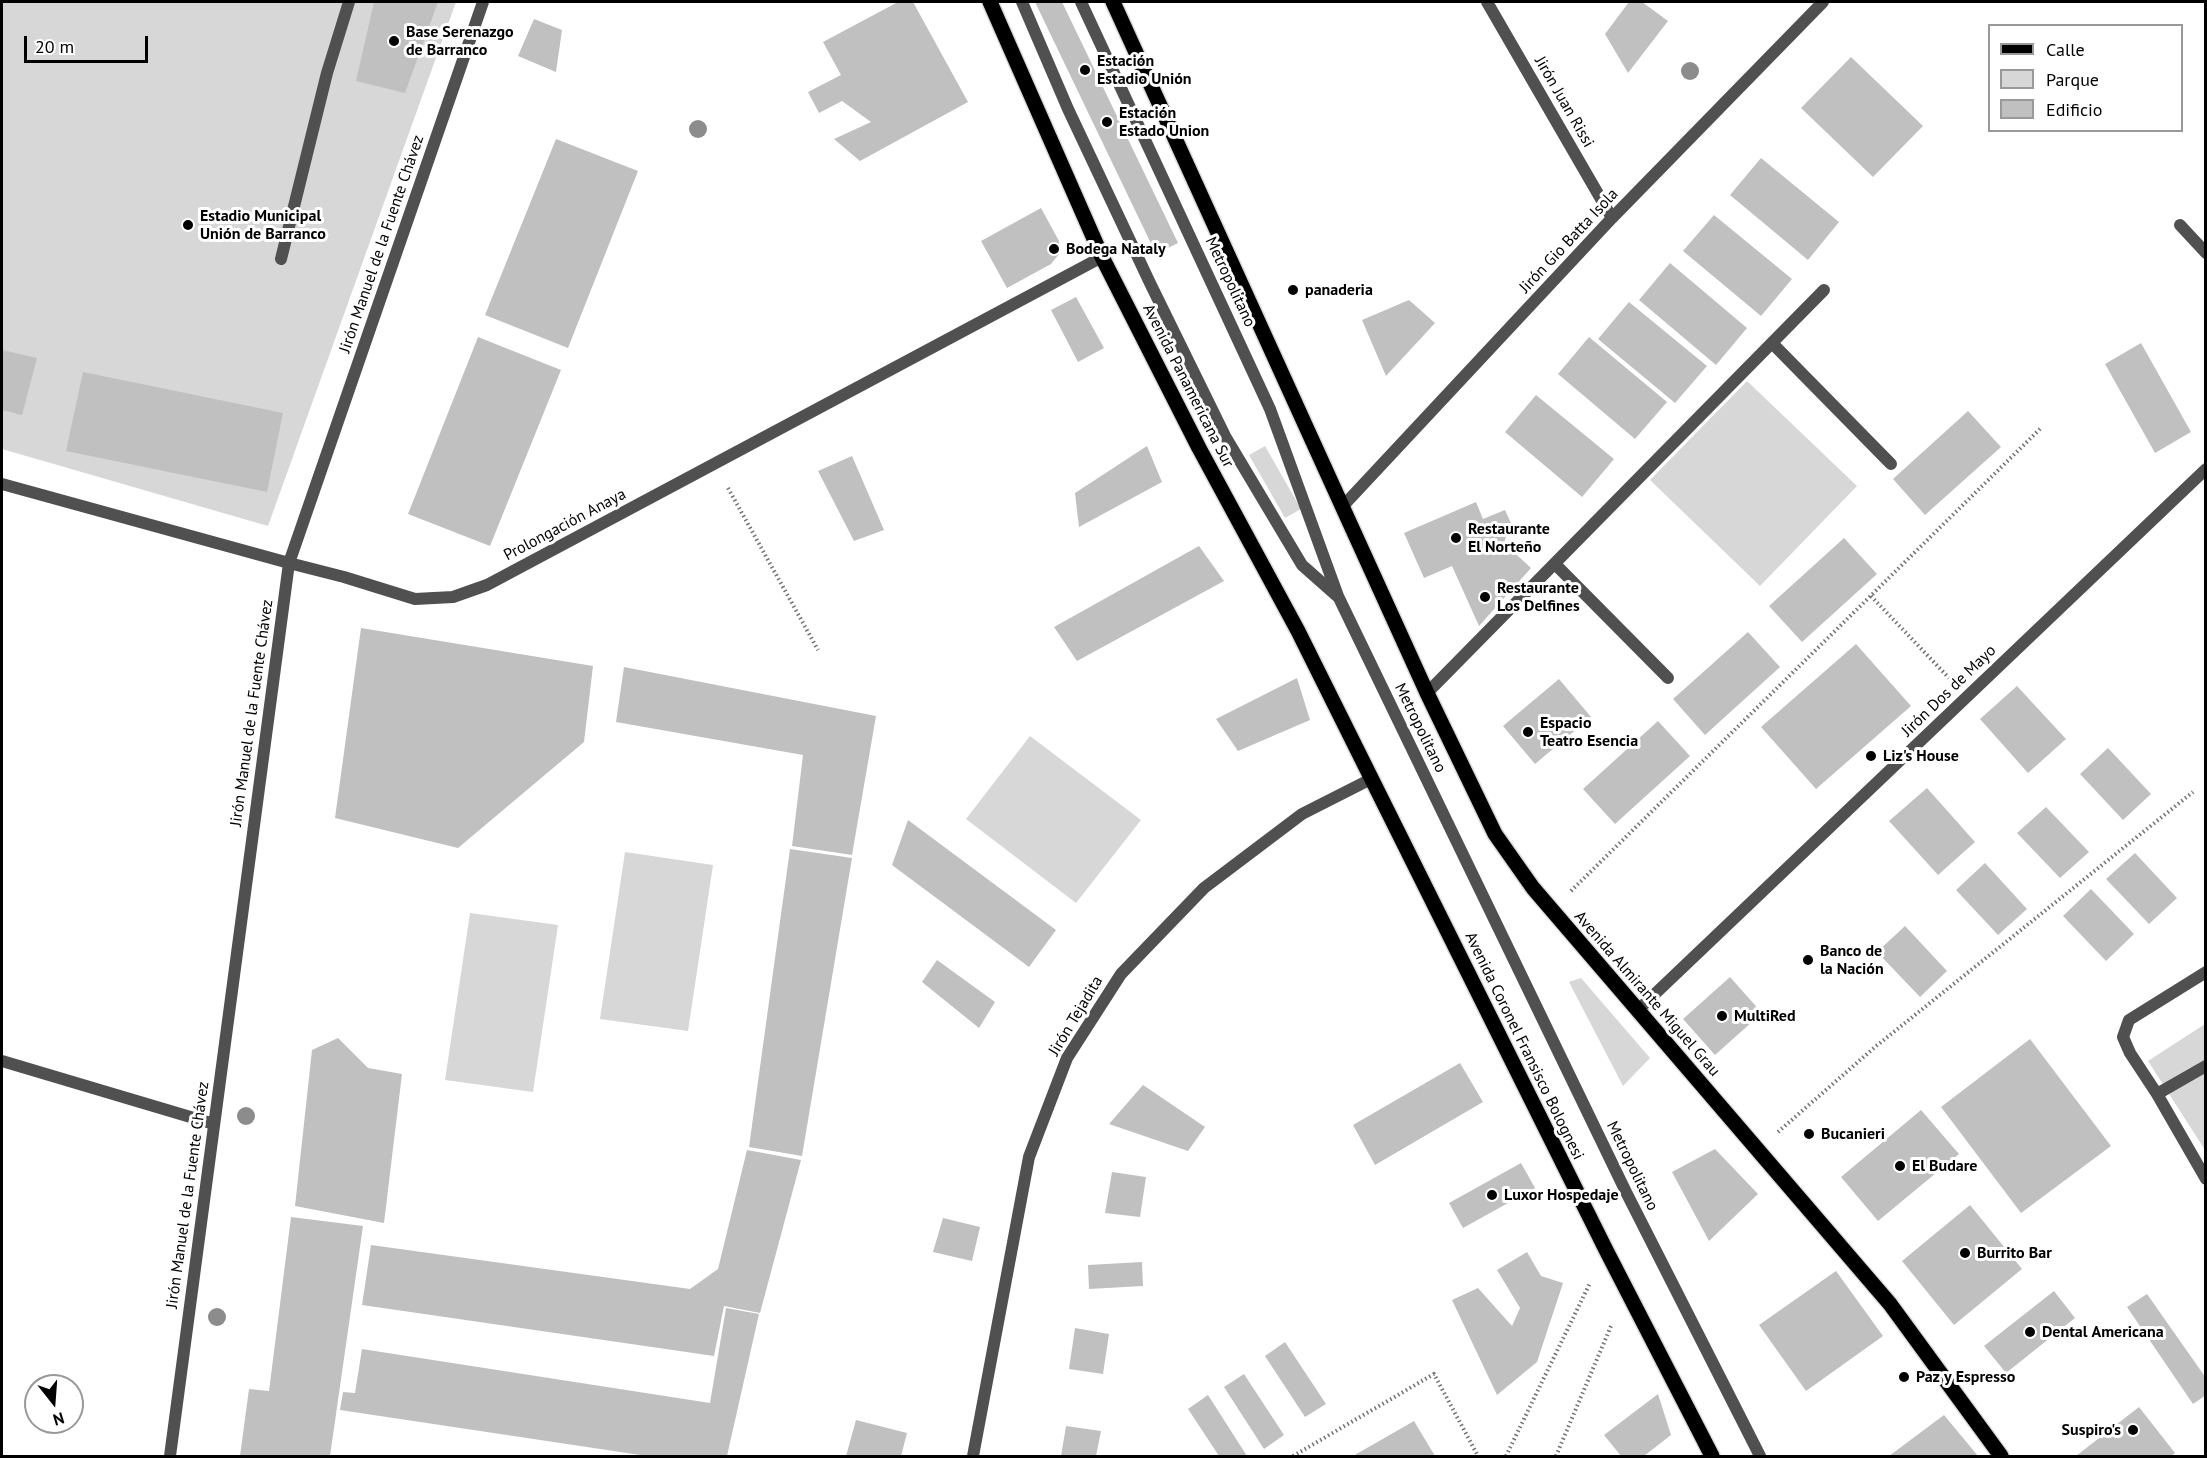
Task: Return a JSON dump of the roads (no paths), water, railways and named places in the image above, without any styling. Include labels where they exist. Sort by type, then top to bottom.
[{"type":"main road","name":"Avenida Panamericana Sur","points":[[990,2],[1102,257],[1199,448],[1298,631],[1371,778]]},
{"type":"main road","points":[[1113,2],[1343,506]]},
{"type":"main road","name":"Avenida Almirante Miguel Grau","points":[[1343,506],[1427,693],[1495,834],[1551,910],[1890,1304],[2001,1456]]},
{"type":"main road","name":"Avenida Coronel Fransisco Bolognesi","points":[[1371,778],[1606,1250],[1712,1456]]},
{"type":"street","points":[[281,259],[327,73],[349,2]]},
{"type":"street","name":"Jirón Manuel de la Fuente Chávez","points":[[170,1456],[289,563],[483,2]]},
{"type":"street","points":[[1022,2],[1068,109],[1225,436],[1302,565],[1338,596]]},
{"type":"street","name":"Metropolitano","points":[[1081,2],[1270,409],[1338,596],[1621,1181],[1760,1456]]},
{"type":"street","name":"Jirón Juan Rissi","points":[[1487,2],[1612,218]]},
{"type":"street","name":"Jirón Gio Batta Isola","points":[[1343,506],[1612,218],[1822,2]]},
{"type":"street","points":[[2180,225],[2205,253]]},
{"type":"street","name":"Prolongación Anaya","points":[[2,484],[344,577],[415,599],[453,597],[487,585],[1102,257]]},
{"type":"street","points":[[1427,693],[1824,290]]},
{"type":"street","points":[[1772,344],[1891,464]]},
{"type":"street","name":"Jirón Dos de Mayo","points":[[1636,1011],[2205,469]]},
{"type":"street","points":[[1555,564],[1668,678]]},
{"type":"street","name":"Jirón Tejadita","points":[[973,1456],[1029,1157],[1067,1058],[1120,974],[1204,888],[1302,814],[1371,778]]},
{"type":"street","points":[[2204,1174],[2130,1053],[2123,1036],[2129,1020],[2205,972]]},
{"type":"street","points":[[2,1061],[214,1124]]},
{"type":"street","points":[[2157,1094],[2205,1066]]},
{"type":"place","name":"Base Serenazgo de Barranco","points":[[394,41]]},
{"type":"place","name":"Estación Estadio Unión","points":[[1085,70]]},
{"type":"place","name":"Estación Estado Union","points":[[1107,122]]},
{"type":"place","name":"Estadio Municipal Unión de Barranco","points":[[188,225]]},
{"type":"place","name":"Bodega Nataly","points":[[1054,249]]},
{"type":"place","name":"panaderia","points":[[1293,290]]},
{"type":"place","name":"Restaurante El Norteño","points":[[1456,538]]},
{"type":"place","name":"Restaurante Los Delfines","points":[[1485,597]]},
{"type":"place","name":"Espacio Teatro Esencia","points":[[1528,732]]},
{"type":"place","name":"Liz's House","points":[[1871,756]]},
{"type":"place","name":"Banco de la Nación","points":[[1808,960]]},
{"type":"place","name":"MultiRed","points":[[1722,1016]]},
{"type":"place","name":"Bucanieri","points":[[1809,1134]]},
{"type":"place","name":"El Budare","points":[[1900,1166]]},
{"type":"place","name":"Luxor Hospedaje","points":[[1492,1195]]},
{"type":"place","name":"Burrito Bar","points":[[1965,1253]]},
{"type":"place","name":"Dental Americana","points":[[2030,1332]]},
{"type":"place","name":"Paz y Espresso","points":[[1904,1377]]},
{"type":"place","name":"Suspiro's","points":[[2133,1430]]}]
